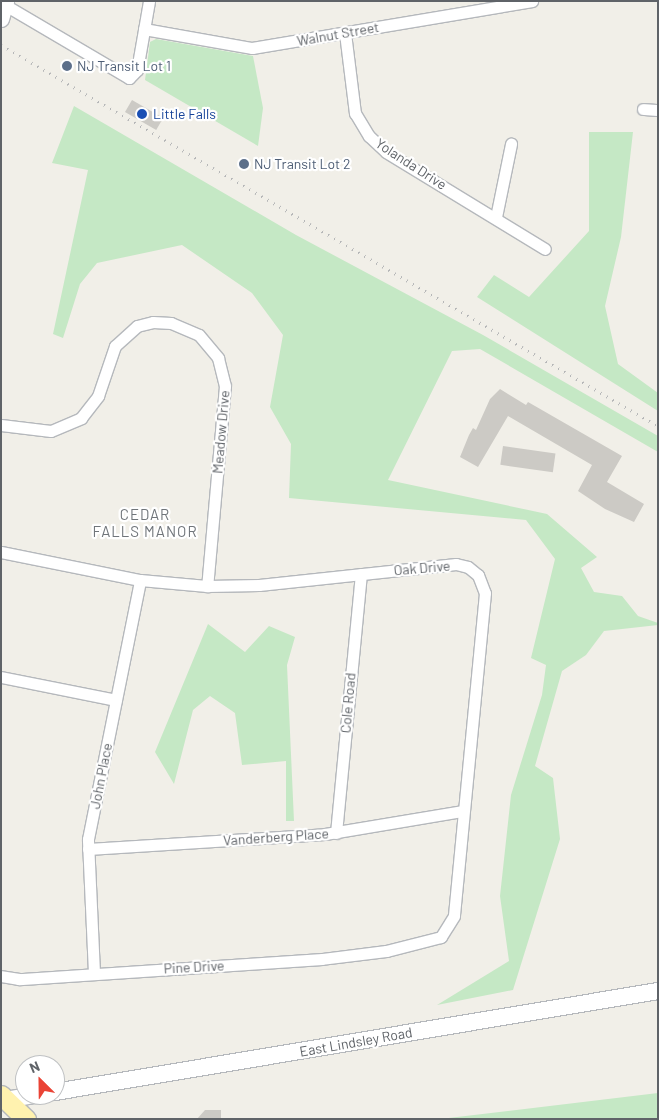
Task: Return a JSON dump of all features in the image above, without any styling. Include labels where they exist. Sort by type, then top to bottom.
[{"type":"main road","name":"East Lindsley Road","points":[[65,1090],[658,991]]},
{"type":"main road","points":[[3,1099],[26,1119]]},
{"type":"street","points":[[4,8],[125,77],[132,76],[137,70],[150,1]]},
{"type":"street","name":"Walnut Street","points":[[144,29],[252,48],[532,1]]},
{"type":"street","name":"Yolanda Drive","points":[[345,33],[356,113],[369,136],[392,156],[496,217],[545,249]]},
{"type":"street","points":[[643,109],[658,110]]},
{"type":"street","points":[[496,217],[511,144]]},
{"type":"street","name":"Meadow Drive","points":[[1,425],[51,431],[81,418],[98,396],[116,346],[137,326],[153,322],[171,323],[199,335],[218,358],[225,386],[207,586]]},
{"type":"street","name":"Oak Drive","points":[[1,552],[140,580],[207,586],[259,585],[456,564],[473,571],[481,581],[484,593],[458,873],[449,928],[431,942],[386,951]]},
{"type":"street","name":"Cole Road","points":[[336,833],[361,574]]},
{"type":"street","name":"John Place","points":[[94,973],[88,849],[140,580]]},
{"type":"street","points":[[1,677],[116,700]]},
{"type":"street","name":"Vanderberg Place","points":[[88,849],[336,833],[463,811]]},
{"type":"street","name":"Pine Drive","points":[[1,976],[19,979],[322,960],[386,951]]},
{"type":"green space","points":[[156,39],[253,56],[263,108],[258,146],[145,80],[150,42]]},
{"type":"green space","points":[[74,106],[296,235],[483,335],[658,436],[658,452],[480,349],[452,351],[388,480],[547,514],[597,557],[581,568],[594,592],[622,596],[638,616],[658,623],[658,625],[604,631],[586,655],[562,671],[535,766],[553,778],[560,839],[513,990],[437,1005],[509,961],[500,896],[511,795],[542,695],[546,665],[531,658],[555,559],[526,520],[289,498],[291,444],[270,407],[283,335],[252,293],[182,245],[97,263],[80,284],[63,338],[53,334],[88,170],[52,163]]},
{"type":"green space","points":[[589,132],[633,132],[621,237],[605,306],[618,364],[658,393],[658,411],[477,297],[494,275],[529,297],[589,231]]},
{"type":"green space","points":[[208,624],[245,652],[269,626],[295,637],[287,665],[294,821],[286,821],[286,761],[242,765],[235,713],[210,696],[193,710],[174,784],[155,752]]},
{"type":"green space","points":[[658,1093],[658,1119],[440,1119]]},
{"type":"building","points":[[132,100],[163,118],[156,130],[125,112]]},
{"type":"building","points":[[500,389],[526,405],[528,402],[622,456],[607,482],[644,504],[634,522],[605,509],[578,491],[592,465],[508,416],[478,467],[460,457],[469,435],[473,428],[476,430],[490,399]]},
{"type":"building","points":[[503,446],[555,453],[553,472],[500,465]]},
{"type":"building","points":[[205,1110],[221,1110],[221,1119],[197,1119]]},
{"type":"railway","points":[[1,45],[658,426]]},
{"type":"place","name":"NJ Transit Lot 1","points":[[67,66]]},
{"type":"place","name":"Little Falls","points":[[142,114]]},
{"type":"place","name":"NJ Transit Lot 2","points":[[244,164]]},
{"type":"district","name":"CEDAR FALLS MANOR","points":[[145,522]]}]
